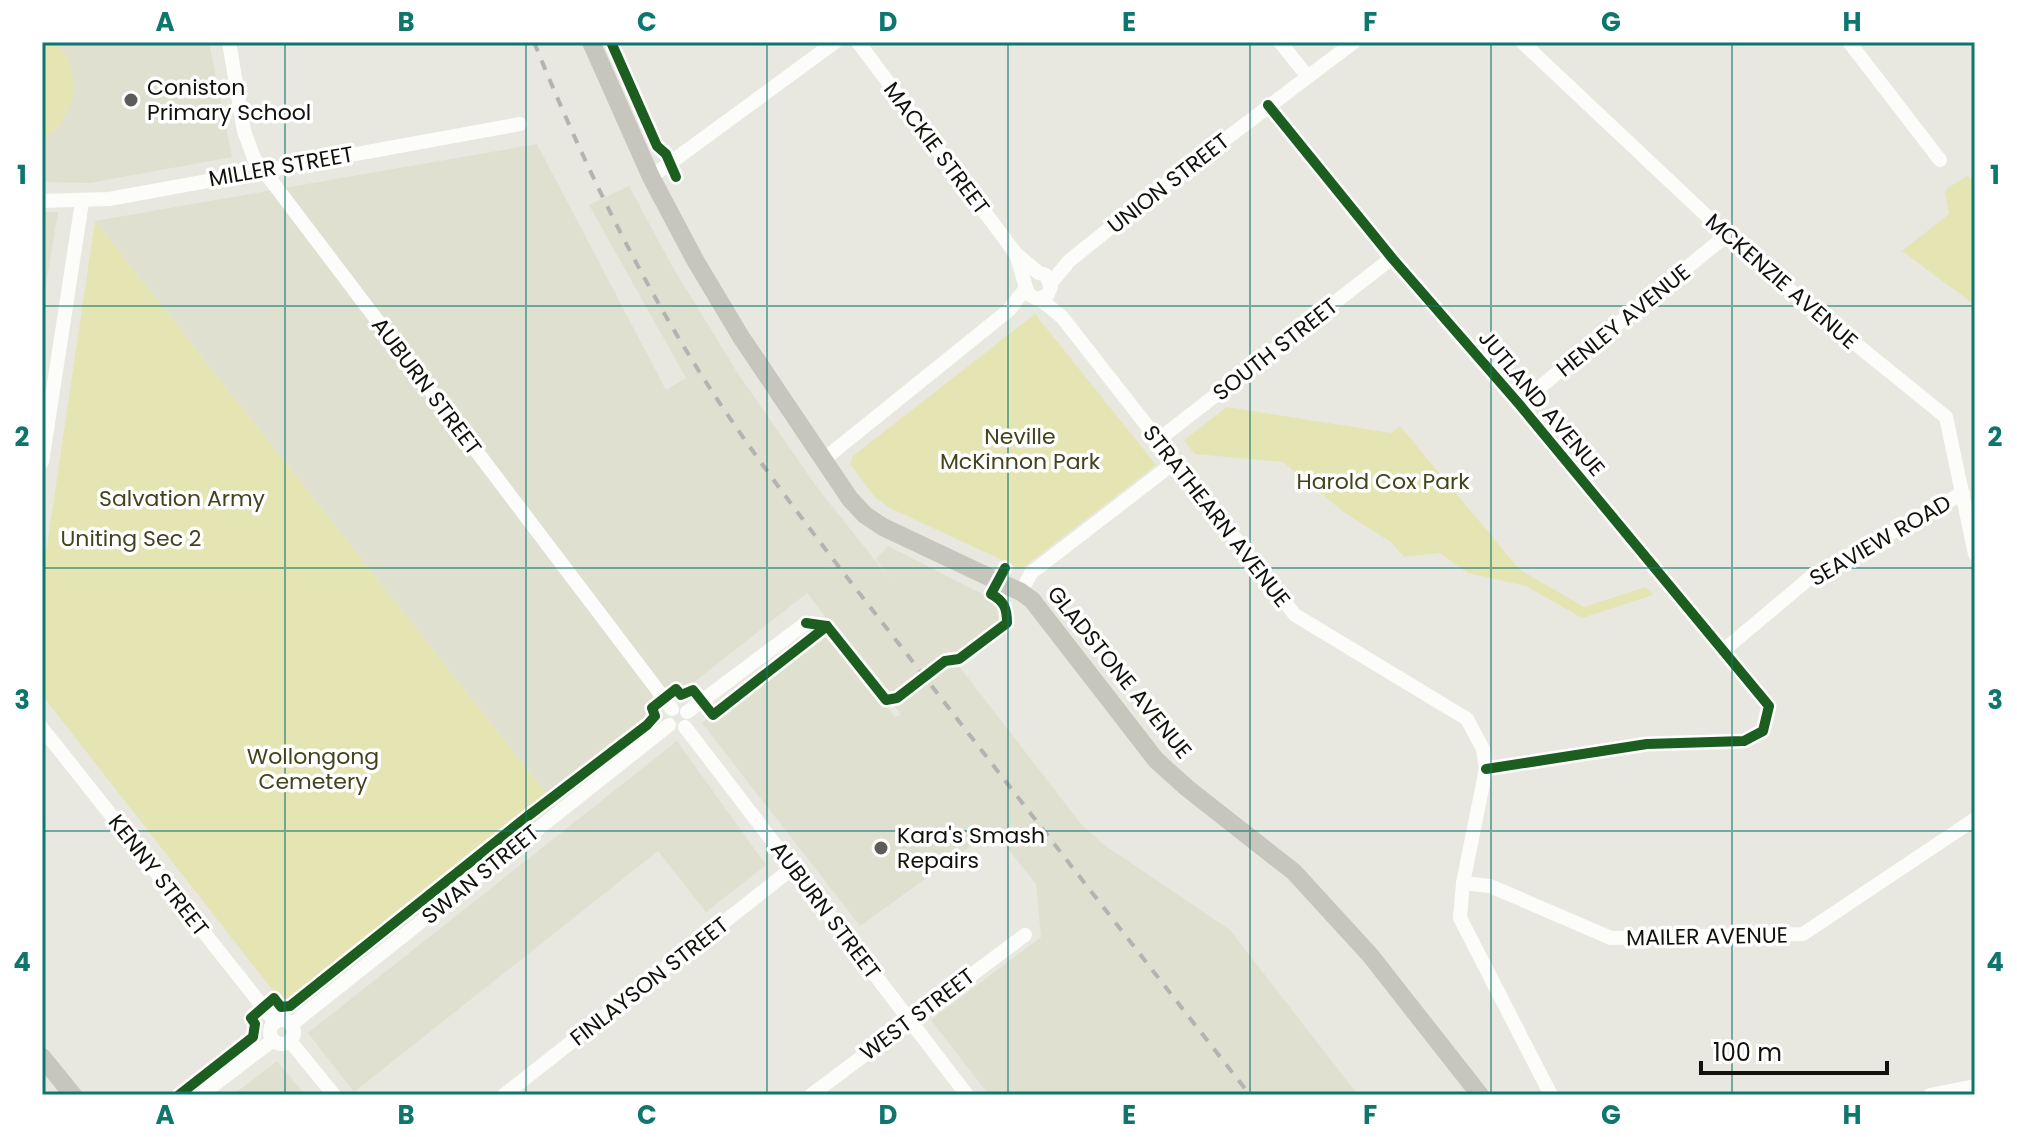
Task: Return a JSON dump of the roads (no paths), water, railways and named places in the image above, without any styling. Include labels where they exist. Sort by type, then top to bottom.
[{"type":"main road","name":"GLADSTONE AVENUE","points":[[591,42],[651,177],[718,300],[857,507],[873,521],[1021,592],[1044,614],[1156,760],[1294,872],[1370,955],[1480,1095]]},
{"type":"main road","points":[[42,1057],[73,1095]]},
{"type":"street","name":"AUBURN STREET","points":[[229,42],[249,147],[263,169],[967,1095]]},
{"type":"street","points":[[651,177],[835,42]]},
{"type":"street","name":"MACKIE STREET","points":[[858,42],[1038,286]]},
{"type":"street","points":[[1280,42],[1307,76]]},
{"type":"street","points":[[1268,105],[1354,42]]},
{"type":"street","name":"MCKENZIE AVENUE","points":[[1522,42],[1727,235],[1799,298],[1946,417],[1975,554]]},
{"type":"street","points":[[1849,42],[1940,160]]},
{"type":"street","name":"JUTLAND AVENUE","points":[[1268,105],[1392,258],[1519,404],[1725,649],[1769,706],[1763,731],[1744,741],[1647,744],[1486,769]]},
{"type":"street","name":"UNION STREET","points":[[823,460],[1268,105]]},
{"type":"street","name":"MILLER STREET","points":[[42,201],[82,202],[520,124]]},
{"type":"street","points":[[42,462],[82,202]]},
{"type":"street","name":"HENLEY AVENUE","points":[[1519,404],[1727,235]]},
{"type":"street","name":"SOUTH STREET","points":[[1158,440],[1392,258]]},
{"type":"street","name":"STRATHEARN AVENUE","points":[[1038,286],[1295,615],[1467,719],[1483,749],[1486,769],[1463,883],[1460,918],[1551,1095]]},
{"type":"street","points":[[1021,592],[1031,573],[1175,462]]},
{"type":"street","name":"SEAVIEW ROAD","points":[[1725,649],[1812,576],[1963,493]]},
{"type":"street","points":[[681,716],[806,623]]},
{"type":"street","name":"SWAN STREET","points":[[292,1024],[669,725],[675,729],[681,716]]},
{"type":"street","name":"KENNY STREET","points":[[42,728],[275,1022]]},
{"type":"street","name":"MAILER AVENUE","points":[[1463,883],[1490,886],[1611,938],[1803,934],[1975,819]]},
{"type":"street","name":"FINLAYSON STREET","points":[[504,1095],[794,867]]},
{"type":"street","name":"WEST STREET","points":[[811,1095],[1025,935]]},
{"type":"street","points":[[283,1020],[292,1024],[295,1034],[290,1041],[283,1044],[273,1040],[270,1032],[275,1022],[283,1020]]},
{"type":"street","points":[[201,1095],[273,1040]]},
{"type":"street","points":[[290,1041],[334,1095]]},
{"type":"street","points":[[1930,1095],[1975,1086]]},
{"type":"railway","points":[[534,42],[616,224],[663,311],[715,396],[834,560],[1250,1095]]},
{"type":"place","name":"Coniston Primary School","points":[[131,100]]},
{"type":"place","name":"Kara's Smash Repairs","points":[[881,848]]},
{"type":"park label","name":"Neville McKinnon Park","points":[[1020,448]]},
{"type":"park label","name":"Harold Cox Park","points":[[1383,481]]},
{"type":"park label","name":"Salvation Army","points":[[182,498]]},
{"type":"park label","name":"Uniting Sec 2","points":[[131,538]]},
{"type":"park label","name":"Wollongong Cemetery","points":[[313,768]]}]
